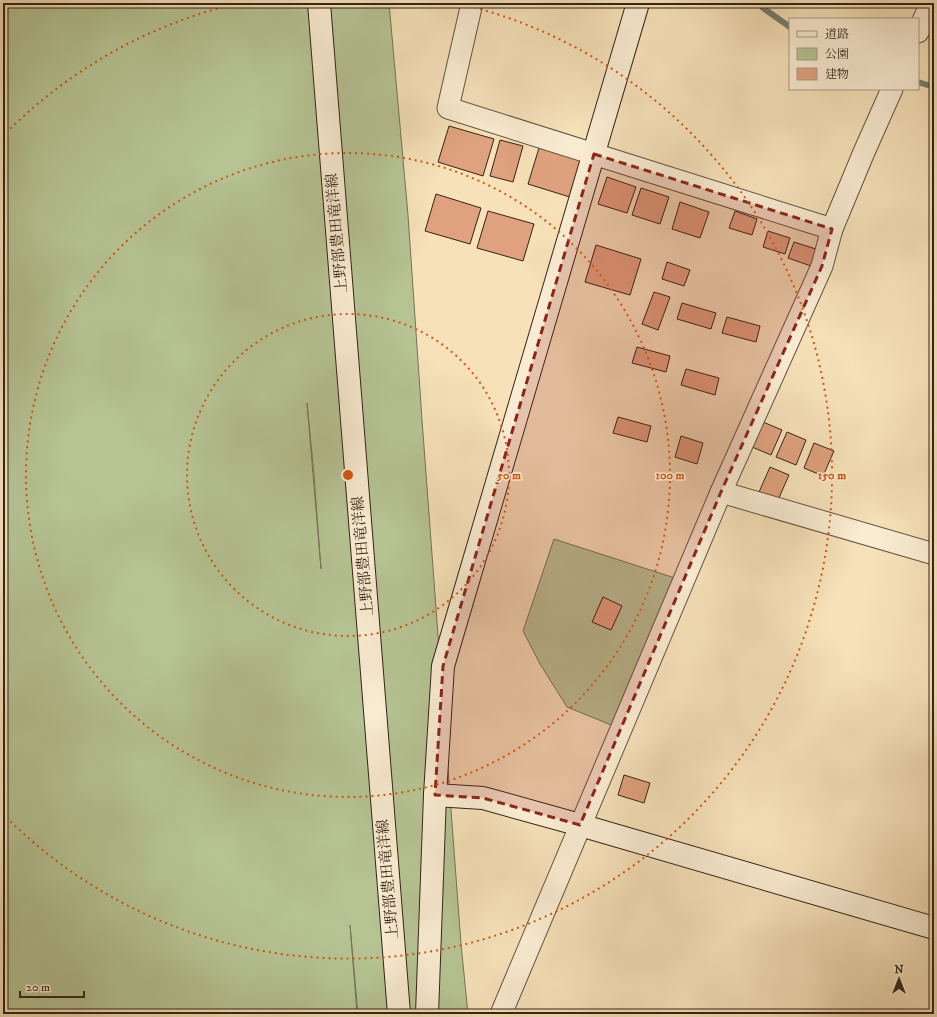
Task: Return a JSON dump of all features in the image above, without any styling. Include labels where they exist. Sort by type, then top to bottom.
[{"type":"street","name":"上野部豊田竜洋線","points":[[319,3],[399,1014]]},
{"type":"street","points":[[472,3],[448,108],[832,229]]},
{"type":"street","points":[[427,1014],[435,795],[443,666],[638,3]]},
{"type":"street","points":[[919,30],[931,7]]},
{"type":"street","points":[[501,1014],[722,492],[822,266],[832,229],[892,90]]},
{"type":"street","points":[[722,492],[934,554]]},
{"type":"street","points":[[435,795],[483,798],[934,928]]},
{"type":"highlighted area","points":[[594,154],[832,229],[822,266],[721,492],[580,825],[483,798],[435,795],[443,666]]},
{"type":"green space","points":[[3,3],[389,3],[408,215],[461,944],[468,1014],[358,1014],[350,925],[357,1014],[3,1014]],"holes":[[[307,403],[314,475],[321,569]]]},
{"type":"green space","points":[[554,539],[675,578],[621,729],[567,707],[540,664],[523,631]]},
{"type":"building","points":[[449,126],[494,139],[483,176],[438,162]]},
{"type":"building","points":[[500,140],[523,146],[513,182],[490,176]]},
{"type":"building","points":[[539,148],[584,161],[573,198],[528,184]]},
{"type":"building","points":[[607,177],[636,187],[627,213],[598,204]]},
{"type":"building","points":[[641,188],[669,197],[660,224],[632,215]]},
{"type":"building","points":[[436,194],[481,208],[470,244],[425,231]]},
{"type":"building","points":[[680,202],[709,212],[700,238],[672,229]]},
{"type":"building","points":[[488,211],[534,224],[523,261],[477,248]]},
{"type":"building","points":[[735,211],[757,219],[752,235],[729,228]]},
{"type":"building","points":[[768,231],[790,238],[785,254],[763,247]]},
{"type":"building","points":[[794,242],[816,249],[811,266],[788,258]]},
{"type":"building","points":[[596,245],[641,259],[630,295],[585,282]]},
{"type":"building","points":[[667,262],[690,270],[684,286],[662,279]]},
{"type":"building","points":[[654,292],[670,297],[658,330],[642,324]]},
{"type":"building","points":[[682,303],[716,313],[711,329],[677,319]]},
{"type":"building","points":[[727,317],[760,326],[756,342],[722,333]]},
{"type":"building","points":[[637,347],[670,356],[666,372],[632,363]]},
{"type":"building","points":[[686,369],[719,378],[715,395],[681,385]]},
{"type":"building","points":[[618,417],[651,426],[647,442],[613,433]]},
{"type":"building","points":[[763,422],[782,430],[771,455],[752,447]]},
{"type":"building","points":[[787,432],[806,440],[796,465],[776,457]]},
{"type":"building","points":[[681,436],[703,443],[697,464],[675,457]]},
{"type":"building","points":[[814,443],[834,451],[823,476],[804,468]]},
{"type":"building","points":[[770,467],[789,475],[778,500],[759,492]]},
{"type":"building","points":[[603,597],[622,606],[611,630],[592,622]]},
{"type":"building","points":[[624,775],[650,783],[644,803],[618,795]]},
{"type":"waterway","points":[[759,3],[763,8],[789,26]]},
{"type":"waterway","points":[[919,82],[934,87]]}]
